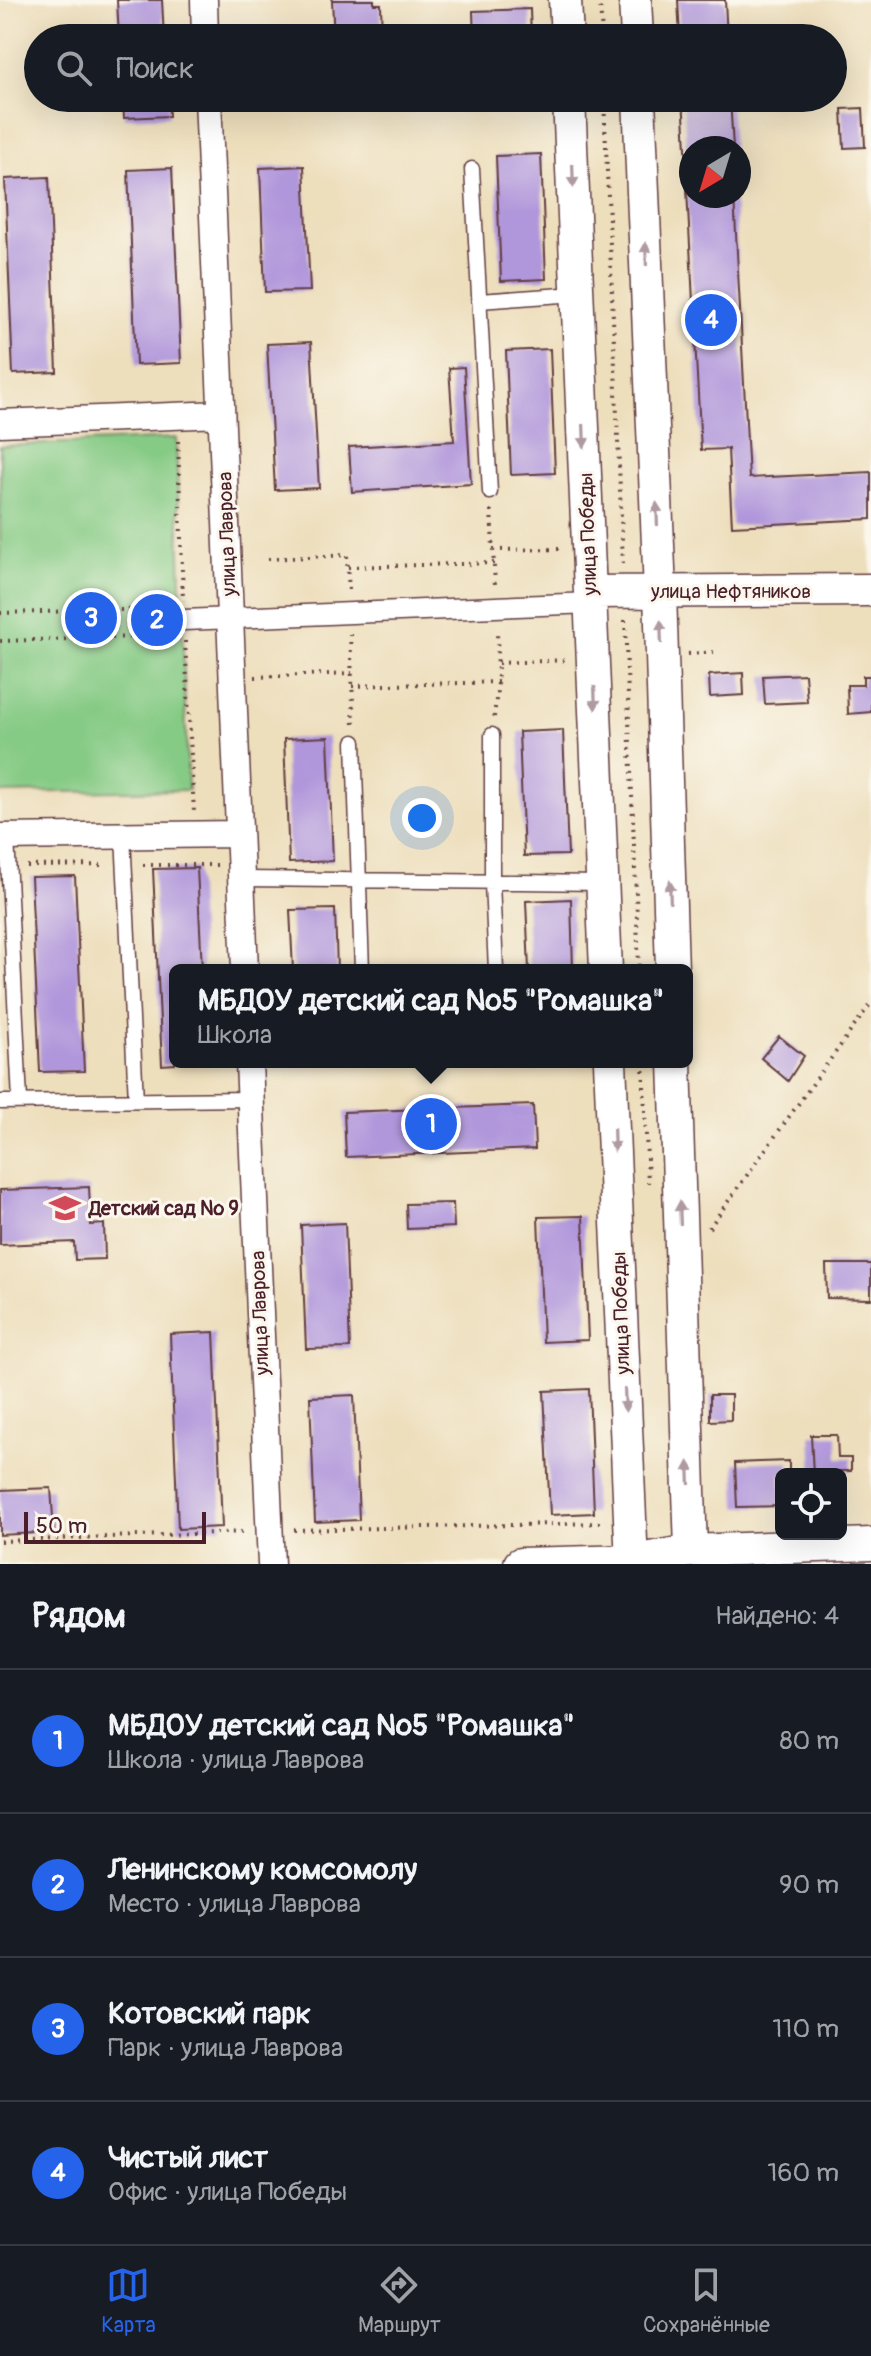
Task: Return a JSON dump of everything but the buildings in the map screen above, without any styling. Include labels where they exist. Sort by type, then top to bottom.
[{"type":"street","points":[[204,0],[205,24]]},
{"type":"street","points":[[565,0],[566,24]]},
{"type":"street","points":[[635,0],[636,24]]},
{"type":"street","name":"улица Лаврова","points":[[209,112],[245,964]]},
{"type":"street","name":"улица Победы","points":[[570,112],[606,964]]},
{"type":"street","points":[[640,112],[672,964]]},
{"type":"street","points":[[0,423],[221,414]]},
{"type":"street","name":"улица Нефтяников","points":[[590,598],[624,592],[871,590]]},
{"type":"street","points":[[179,622],[590,598]]},
{"type":"street","points":[[3,837],[239,834]]},
{"type":"street","name":"улица Лаврова","points":[[249,1068],[271,1564]]},
{"type":"street","name":"улица Победы","points":[[610,1068],[632,1563]]},
{"type":"street","points":[[675,1068],[691,1551]]},
{"type":"street","points":[[520,1564],[632,1563],[691,1551],[871,1544]]},
{"type":"lane","points":[[472,169],[490,492]]},
{"type":"lane","points":[[479,301],[578,294]]},
{"type":"lane","points":[[492,735],[492,883],[496,964]]},
{"type":"lane","points":[[354,742],[362,964]]},
{"type":"lane","points":[[123,835],[136,1100]]},
{"type":"lane","points":[[3,837],[20,1101]]},
{"type":"lane","points":[[241,879],[603,883]]},
{"type":"lane","points":[[0,1102],[251,1099]]},
{"type":"path","points":[[600,0],[601,24]]},
{"type":"path","points":[[605,112],[639,964]]},
{"type":"path","points":[[493,550],[562,549]]},
{"type":"path","points":[[268,559],[347,555],[354,742]]},
{"type":"path","points":[[348,567],[494,563]]},
{"type":"path","points":[[0,613],[179,622]]},
{"type":"path","points":[[0,641],[179,622]]},
{"type":"path","points":[[233,678],[352,673]]},
{"type":"path","points":[[352,686],[498,682]]},
{"type":"path","points":[[707,1230],[871,1003]]},
{"type":"path","points":[[0,1541],[601,1523]]},
{"type":"green space","points":[[176,438],[188,790],[0,793],[0,446]]},
{"type":"place","name":"Чистый лист","points":[[711,320]]},
{"type":"place","name":"Котовский парк","points":[[91,618]]},
{"type":"place","name":"Ленинскому комсомолу","points":[[157,620]]},
{"type":"place","name":"МБДОУ детский сад №5 \"Ромашка\"","points":[[431,1124]]},
{"type":"place","name":"Детский сад № 9","points":[[65,1208]]}]
